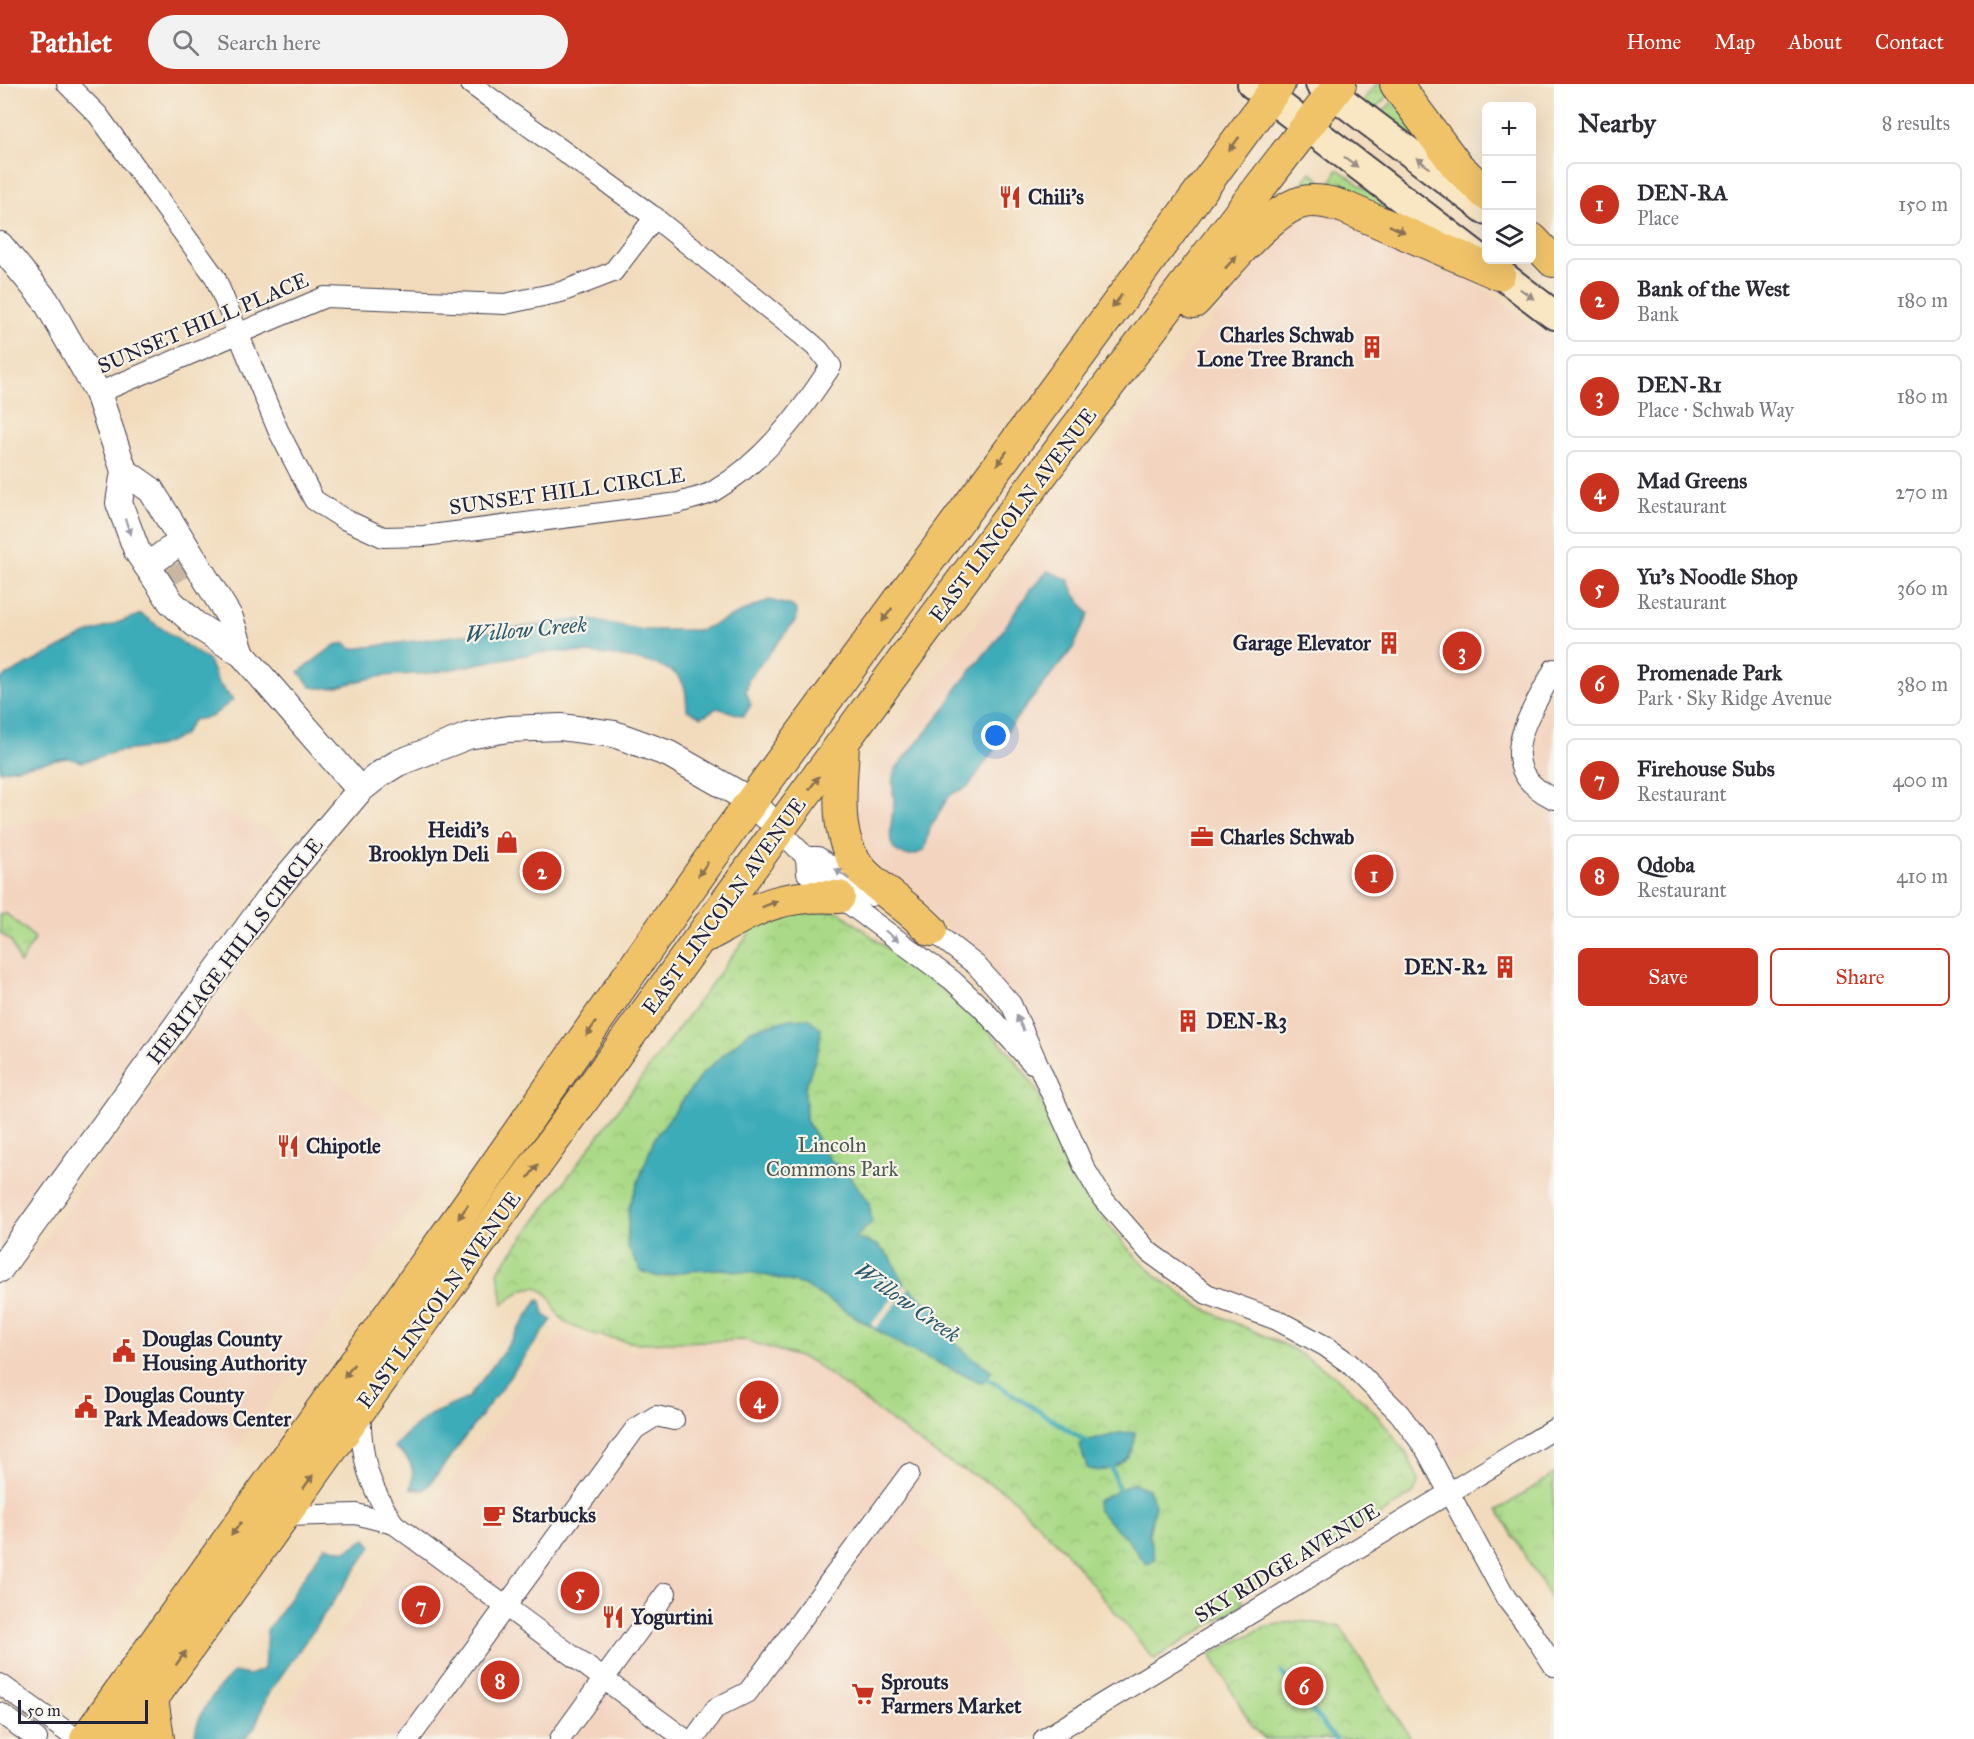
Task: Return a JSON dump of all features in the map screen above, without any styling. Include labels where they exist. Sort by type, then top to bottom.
[{"type":"main road","points":[[1396,84],[1443,149],[1482,191]]},
{"type":"main road","points":[[1330,87],[1482,207]]},
{"type":"main road","name":"EAST LINCOLN AVENUE","points":[[123,1739],[700,940],[765,816],[843,742],[1305,126],[1330,87]]},
{"type":"main road","points":[[1266,88],[1305,126],[1554,315]]},
{"type":"main road","name":"EAST LINCOLN AVENUE","points":[[86,1739],[458,1219],[765,816],[1266,88]]},
{"type":"main road","points":[[1064,445],[1264,227],[1284,209],[1303,202],[1317,201],[1344,207],[1499,274]]},
{"type":"main road","points":[[1536,243],[1554,261]]},
{"type":"main road","points":[[1536,247],[1554,261]]},
{"type":"main road","points":[[843,742],[841,812],[848,849],[867,876],[907,906],[931,930]]},
{"type":"main road","points":[[700,940],[775,901],[795,896],[839,897]]},
{"type":"main road","points":[[152,1698],[158,1739]]},
{"type":"street","points":[[67,84],[98,115],[215,277],[237,332]]},
{"type":"street","name":"SUNSET HILL CIRCLE","points":[[237,332],[278,430],[314,500],[344,519],[383,537],[424,536],[679,503],[713,491],[771,446],[802,411],[831,366],[819,350],[655,218],[471,84]]},
{"type":"street","name":"SUNSET HILL PLACE","points":[[98,393],[237,332],[324,297],[505,304],[561,292],[613,272],[655,218]]},
{"type":"street","points":[[0,245],[46,301],[98,393],[131,476],[186,571],[230,618],[242,654]]},
{"type":"street","points":[[131,476],[119,503],[137,551],[171,602],[195,624],[242,654],[360,790]]},
{"type":"street","points":[[131,476],[151,490],[186,571],[171,602]]},
{"type":"street","points":[[147,566],[186,571]]},
{"type":"street","points":[[1554,669],[1527,723],[1517,750],[1529,783],[1554,799]]},
{"type":"street","name":"HERITAGE HILLS CIRCLE","points":[[0,1269],[270,897],[360,790],[398,763],[449,742],[508,729],[561,727],[614,734],[669,754],[765,816]]},
{"type":"street","points":[[765,816],[806,857],[807,873],[952,980],[983,1009],[1044,1076]]},
{"type":"street","points":[[806,857],[818,857],[915,927],[931,930],[976,965],[1011,1004],[1085,1169],[1103,1200],[1149,1252],[1190,1284],[1207,1294],[1290,1326],[1350,1364],[1400,1413],[1425,1448],[1506,1598],[1554,1666]]},
{"type":"street","points":[[360,1411],[361,1442],[368,1478],[394,1524]]},
{"type":"street","points":[[409,1739],[635,1430],[656,1416],[674,1420]]},
{"type":"street","name":"SKY RIDGE AVENUE","points":[[1044,1739],[1554,1429]]},
{"type":"street","points":[[694,1739],[716,1708],[748,1692],[909,1474]]},
{"type":"street","points":[[284,1516],[356,1514],[394,1524],[685,1739]]},
{"type":"street","points":[[560,1739],[666,1593]]},
{"type":"street","points":[[0,1684],[77,1739]]},
{"type":"street","points":[[0,1713],[37,1739]]},
{"type":"shaded area","name":"Charles Schwab","points":[[1313,208],[1434,252],[1554,341],[1554,1399],[1456,1458],[1449,1458],[1435,1449],[1395,1394],[1370,1367],[1336,1340],[1308,1323],[1206,1277],[1172,1252],[1136,1217],[1097,1160],[1049,1049],[955,935],[875,876],[848,816],[852,794],[857,786],[1048,524],[1151,401],[1286,222]]},
{"type":"shaded area","points":[[144,793],[193,799],[269,831],[288,844],[0,1244],[0,827],[79,813]]},
{"type":"shaded area","points":[[219,996],[418,1140],[429,1156],[442,1165],[57,1698],[43,1700],[0,1675],[0,1304]]},
{"type":"shaded area","points":[[560,1334],[631,1352],[654,1342],[745,1340],[811,1361],[948,1461],[917,1502],[935,1517],[916,1542],[947,1568],[997,1643],[1044,1725],[1023,1739],[323,1739],[283,1710]]},
{"type":"shaded area","points":[[0,1723],[22,1739],[0,1739]]},
{"type":"green space","points":[[1376,84],[1384,84],[1391,93],[1374,110],[1363,108],[1365,98]]},
{"type":"green space","points":[[1395,99],[1452,167],[1376,119]]},
{"type":"green space","points":[[1339,170],[1410,221],[1325,194]]},
{"type":"green space","points":[[1311,172],[1321,181],[1318,193],[1299,187]]},
{"type":"green space","name":"Lincoln Commons Park","points":[[837,910],[965,1007],[1009,1052],[1035,1087],[1084,1195],[1131,1252],[1159,1278],[1202,1308],[1291,1348],[1335,1376],[1365,1402],[1406,1453],[1419,1480],[1414,1493],[1278,1581],[1271,1570],[1253,1584],[1239,1590],[1244,1604],[1154,1659],[1063,1549],[1006,1492],[941,1458],[811,1361],[745,1340],[637,1343],[596,1335],[567,1323],[557,1313],[547,1294],[536,1287],[524,1289],[503,1304],[498,1271],[753,928],[769,915]]},
{"type":"green space","points":[[7,914],[35,938],[20,964],[11,941],[0,933],[0,915]]},
{"type":"green space","points":[[1554,1474],[1554,1605],[1498,1510]]},
{"type":"green space","points":[[1299,1621],[1340,1626],[1411,1739],[1265,1739],[1251,1725],[1211,1654],[1267,1626]]},
{"type":"water","points":[[1048,571],[1069,580],[1074,593],[1089,614],[1073,648],[1015,720],[968,787],[953,793],[947,799],[930,828],[925,849],[912,855],[899,853],[891,842],[890,834],[895,770],[945,709],[956,689],[997,639],[1030,590]]},
{"type":"water","points":[[769,600],[792,606],[797,611],[796,620],[749,678],[746,691],[751,705],[744,716],[717,708],[702,717],[687,710],[683,684],[678,676],[667,669],[633,659],[591,653],[540,653],[437,672],[377,677],[329,688],[311,687],[299,672],[335,645],[345,643],[352,649],[586,619],[644,630],[701,630]]},
{"type":"water","points":[[141,614],[209,661],[218,683],[233,700],[211,717],[193,720],[183,736],[156,747],[115,752],[83,762],[67,758],[0,771],[0,679],[84,635]]},
{"type":"water","points":[[808,1018],[821,1028],[819,1048],[805,1088],[806,1120],[829,1159],[846,1171],[869,1203],[872,1222],[855,1238],[877,1245],[891,1258],[904,1284],[944,1319],[945,1329],[950,1337],[970,1356],[992,1371],[982,1383],[906,1348],[804,1285],[760,1274],[721,1269],[688,1271],[658,1277],[641,1271],[627,1245],[629,1207],[654,1139],[702,1074],[751,1030],[790,1019]]},
{"type":"water","points":[[538,1300],[541,1301],[544,1315],[552,1320],[430,1484],[424,1490],[411,1489],[413,1476],[411,1465],[405,1455],[394,1447],[409,1431],[430,1415],[468,1398],[502,1354]]},
{"type":"water","points":[[1135,1432],[1131,1450],[1121,1463],[1106,1470],[1088,1469],[1079,1444],[1119,1433]]},
{"type":"water","points":[[1133,1483],[1148,1489],[1155,1504],[1149,1534],[1155,1559],[1147,1565],[1127,1539],[1098,1511],[1097,1501]]},
{"type":"water","points":[[366,1539],[372,1546],[267,1696],[255,1726],[245,1739],[195,1739],[198,1721],[203,1711],[214,1694],[234,1672],[249,1675],[264,1669],[267,1631],[325,1546],[346,1551]]},
{"type":"pier","points":[[904,1284],[909,1288],[876,1328],[871,1325]]},
{"type":"waterway","name":"Willow Creek","points":[[984,1376],[1090,1444]]},
{"type":"waterway","name":"Willow Creek","points":[[1110,1464],[1121,1495]]},
{"type":"waterway","name":"Willow Creek","points":[[1282,1673],[1335,1739]]},
{"type":"tunnel","points":[[177,563],[186,578]]},
{"type":"place","name":"Chili's","points":[[1010,197]]},
{"type":"place","name":"Charles Schwab Lone Tree Branch","points":[[1372,347]]},
{"type":"place","name":"Garage Elevator","points":[[1389,643]]},
{"type":"place","name":"DEN-R1","points":[[1462,651]]},
{"type":"place","name":"Charles Schwab","points":[[1202,837]]},
{"type":"place","name":"Heidi's Brooklyn Deli","points":[[507,842]]},
{"type":"place","name":"Bank of the West","points":[[542,871]]},
{"type":"place","name":"DEN-RA","points":[[1374,874]]},
{"type":"place","name":"DEN-R2","points":[[1505,967]]},
{"type":"place","name":"DEN-R3","points":[[1188,1021]]},
{"type":"place","name":"Chipotle","points":[[288,1146]]},
{"type":"place","name":"Douglas County Housing Authority","points":[[124,1351]]},
{"type":"place","name":"Mad Greens","points":[[759,1400]]},
{"type":"place","name":"Douglas County Park Meadows Center","points":[[86,1407]]},
{"type":"place","name":"Starbucks","points":[[494,1515]]},
{"type":"place","name":"Yu's Noodle Shop","points":[[580,1591]]},
{"type":"place","name":"Firehouse Subs","points":[[421,1605]]},
{"type":"place","name":"Yogurtini","points":[[613,1617]]},
{"type":"place","name":"Qdoba","points":[[500,1680]]},
{"type":"place","name":"Promenade Park","points":[[1304,1686]]},
{"type":"place","name":"Sprouts Farmers Market","points":[[863,1694]]}]
